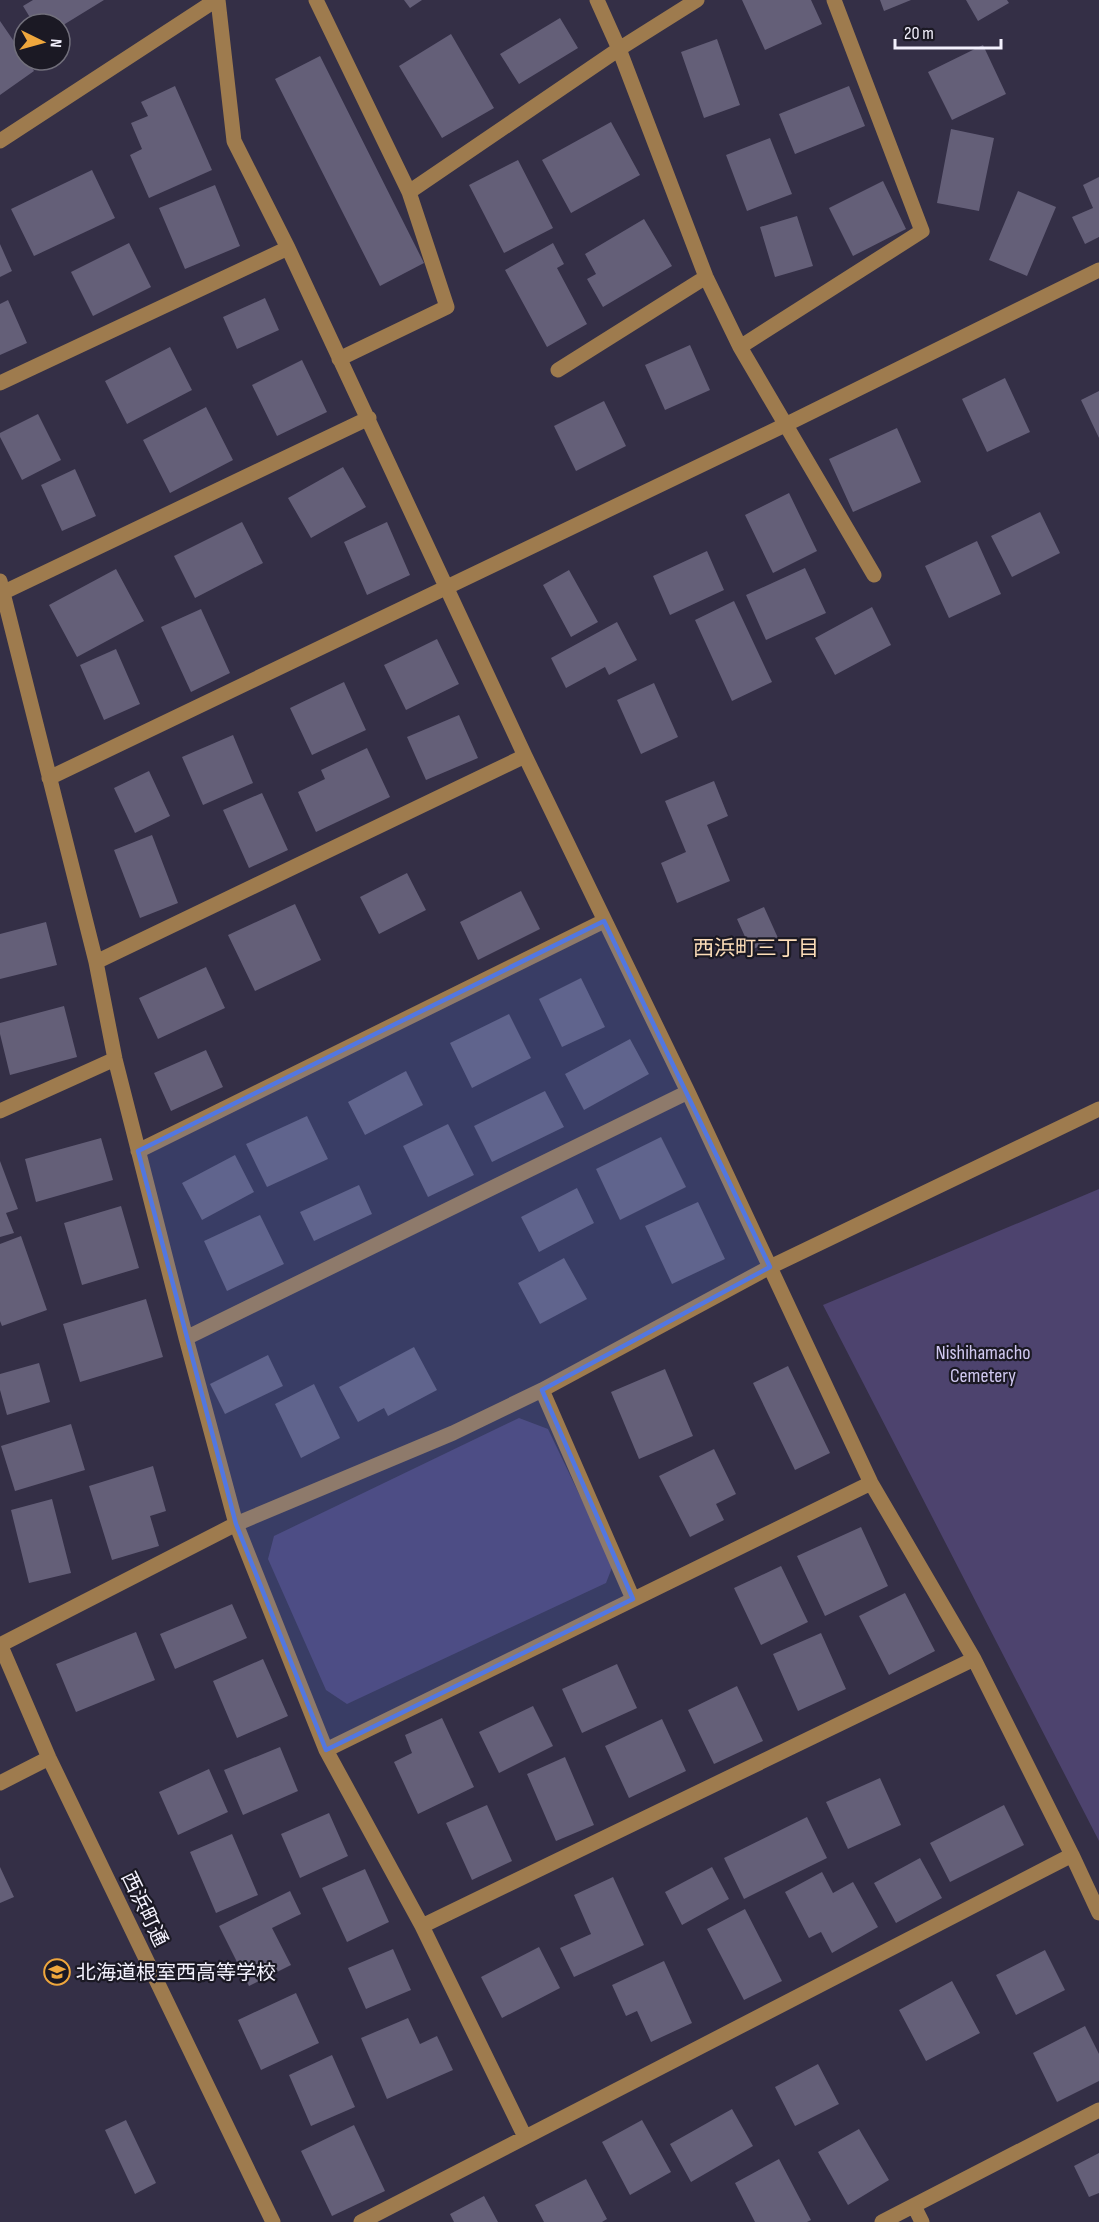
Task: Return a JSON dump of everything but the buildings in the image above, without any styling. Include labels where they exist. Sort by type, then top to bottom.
[{"type":"street","points":[[0,141],[217,0],[234,141],[369,418],[525,756],[687,1092],[871,1483],[974,1659],[1099,1913]]},
{"type":"street","points":[[316,0],[409,192],[447,307],[339,359]]},
{"type":"street","points":[[597,0],[619,49],[706,277],[740,347],[874,575]]},
{"type":"street","points":[[409,192],[619,49],[697,0]]},
{"type":"street","points":[[740,347],[922,231],[834,0]]},
{"type":"street","points":[[0,383],[288,248]]},
{"type":"street","points":[[49,778],[447,589],[1099,270]]},
{"type":"street","points":[[558,370],[706,277]]},
{"type":"street","points":[[369,418],[1,589],[96,962],[115,1059],[138,1151],[236,1524],[326,1750],[422,1926],[525,2137]]},
{"type":"street","points":[[96,962],[525,756]]},
{"type":"street","points":[[138,1151],[604,921]]},
{"type":"street","points":[[0,1111],[115,1059]]},
{"type":"street","points":[[186,1338],[687,1092]]},
{"type":"street","points":[[0,1644],[236,1524],[453,1433],[542,1390],[770,1267],[1099,1110]]},
{"type":"street","points":[[542,1390],[633,1599]]},
{"type":"street","points":[[326,1750],[871,1483]]},
{"type":"street","name":"西浜町通","points":[[0,1644],[49,1758],[273,2222]]},
{"type":"street","points":[[422,1926],[974,1659]]},
{"type":"street","points":[[0,1783],[49,1758]]},
{"type":"street","points":[[361,2222],[1072,1855]]},
{"type":"street","points":[[882,2222],[1099,2110]]},
{"type":"street","points":[[914,2206],[922,2222]]},
{"type":"highlighted area","points":[[604,921],[770,1267],[542,1390],[633,1599],[326,1750],[236,1524],[138,1151]]},
{"type":"green space","name":"Nishihamacho Cemetery","points":[[1099,1189],[1099,1841],[823,1305]]},
{"type":"green space","points":[[519,1418],[548,1429],[613,1565],[606,1583],[347,1704],[326,1690],[268,1559],[274,1536]]},
{"type":"place","name":"北海道根室西高等学校","points":[[57,1972]]},
{"type":"district","name":"西浜町三丁目","points":[[756,948]]}]
